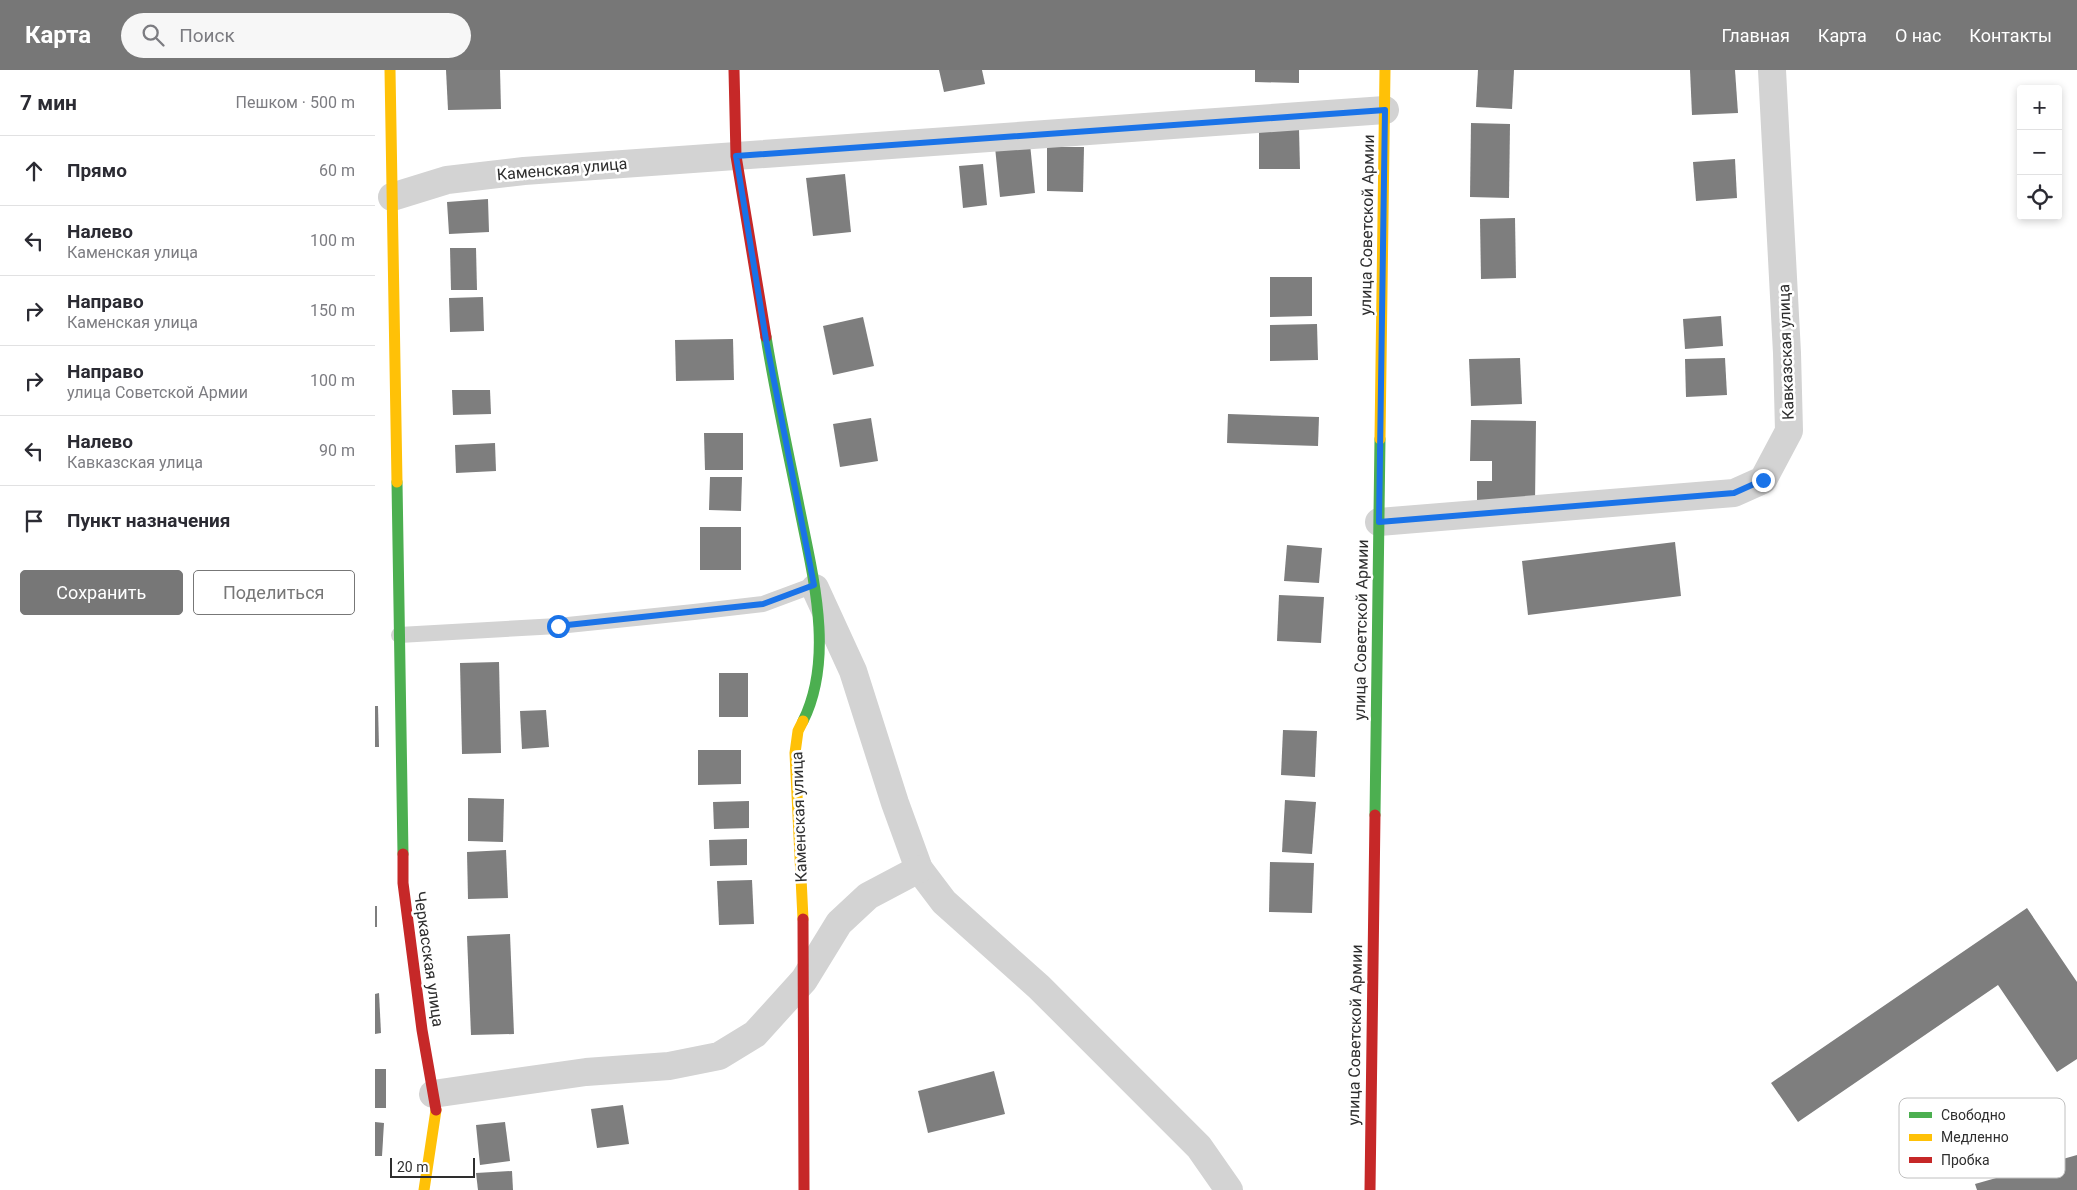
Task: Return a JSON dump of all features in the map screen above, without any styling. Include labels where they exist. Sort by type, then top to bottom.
[{"type":"street","name":"Черкасская улица","points":[[390,70],[403,883],[422,1030],[436,1109],[424,1190]]},
{"type":"street","name":"Каменская улица","points":[[734,70],[736,156],[766,340],[814,585],[819,638],[817,683],[810,707],[798,731],[795,753],[804,980],[804,1190]]},
{"type":"street","name":"улица Советской Армии","points":[[1369,1190],[1385,70]]},
{"type":"street","name":"Кавказская улица","points":[[1379,522],[1734,493],[1763,480],[1789,431],[1787,353],[1772,70]]},
{"type":"street","name":"Каменская улица","points":[[392,197],[447,180],[524,172],[1385,110]]},
{"type":"street","points":[[814,585],[853,671],[895,804],[919,869],[944,902],[1039,987],[1199,1147],[1229,1190]]},
{"type":"street","points":[[433,1094],[586,1072],[669,1066],[719,1056],[755,1034],[804,980],[839,923],[846,916],[868,896],[919,869]]},
{"type":"lane","points":[[399,636],[558,626],[763,604],[814,585]]},
{"type":"building","points":[[446,70],[500,70],[501,109],[448,110]]},
{"type":"building","points":[[939,70],[982,70],[985,84],[944,92]]},
{"type":"building","points":[[1255,70],[1299,70],[1299,83],[1255,82]]},
{"type":"building","points":[[1478,70],[1514,70],[1512,109],[1476,107]]},
{"type":"building","points":[[1690,70],[1735,70],[1738,113],[1692,115]]},
{"type":"building","points":[[1471,123],[1510,124],[1509,198],[1470,197]]},
{"type":"building","points":[[1259,129],[1299,129],[1300,169],[1259,169]]},
{"type":"building","points":[[1030,144],[1035,193],[1000,197],[995,147]]},
{"type":"building","points":[[1047,147],[1084,147],[1083,192],[1047,191]]},
{"type":"building","points":[[1735,159],[1737,198],[1696,201],[1693,162]]},
{"type":"building","points":[[983,164],[987,205],[963,208],[959,166]]},
{"type":"building","points":[[845,174],[851,232],[813,236],[806,178]]},
{"type":"building","points":[[488,199],[489,232],[449,234],[447,202]]},
{"type":"building","points":[[1515,218],[1516,278],[1481,279],[1480,219]]},
{"type":"building","points":[[450,248],[476,248],[477,290],[451,290]]},
{"type":"building","points":[[1270,277],[1312,277],[1312,316],[1270,317]]},
{"type":"building","points":[[483,297],[484,331],[450,332],[449,298]]},
{"type":"building","points":[[1721,316],[1723,346],[1685,349],[1683,319]]},
{"type":"building","points":[[863,317],[874,366],[833,375],[823,326]]},
{"type":"building","points":[[1317,324],[1318,360],[1270,361],[1270,325]]},
{"type":"building","points":[[733,339],[734,380],[676,381],[675,340]]},
{"type":"building","points":[[1520,358],[1522,404],[1471,406],[1469,359]]},
{"type":"building","points":[[1725,358],[1727,395],[1686,397],[1685,359]]},
{"type":"building","points":[[452,390],[490,390],[491,414],[453,415]]},
{"type":"building","points":[[1228,414],[1319,417],[1318,446],[1227,443]]},
{"type":"building","points":[[871,418],[878,461],[840,467],[833,424]]},
{"type":"building","points":[[1471,420],[1536,421],[1535,503],[1477,503],[1477,481],[1492,481],[1492,461],[1470,461]]},
{"type":"building","points":[[704,433],[743,433],[743,470],[705,470]]},
{"type":"building","points":[[495,443],[496,471],[456,473],[455,445]]},
{"type":"building","points":[[710,477],[742,477],[741,511],[709,510]]},
{"type":"building","points":[[700,527],[741,527],[741,570],[700,570]]},
{"type":"building","points":[[1675,542],[1681,596],[1528,615],[1522,561]]},
{"type":"building","points":[[1287,545],[1322,548],[1319,583],[1284,581]]},
{"type":"building","points":[[1279,595],[1324,597],[1321,643],[1277,641]]},
{"type":"building","points":[[499,662],[501,753],[462,754],[460,663]]},
{"type":"building","points":[[719,673],[748,673],[748,717],[719,717]]},
{"type":"building","points":[[375,706],[378,706],[379,747],[375,747]]},
{"type":"building","points":[[546,710],[549,747],[522,749],[520,711]]},
{"type":"building","points":[[1283,730],[1317,731],[1315,777],[1281,775]]},
{"type":"building","points":[[698,750],[741,750],[741,784],[698,785]]},
{"type":"building","points":[[468,798],[504,799],[503,842],[468,841]]},
{"type":"building","points":[[1285,800],[1316,802],[1312,854],[1282,852]]},
{"type":"building","points":[[749,801],[749,828],[714,829],[713,802]]},
{"type":"building","points":[[747,839],[747,865],[710,866],[709,840]]},
{"type":"building","points":[[506,850],[508,898],[468,899],[467,852]]},
{"type":"building","points":[[1270,862],[1314,863],[1312,913],[1269,912]]},
{"type":"building","points":[[752,880],[754,924],[719,925],[717,881]]},
{"type":"building","points":[[375,906],[377,906],[377,927],[375,927]]},
{"type":"building","points":[[2027,908],[2077,982],[2077,1059],[2057,1072],[1998,985],[1798,1122],[1771,1083]]},
{"type":"building","points":[[510,934],[514,1034],[471,1035],[467,936]]},
{"type":"building","points":[[379,993],[381,1033],[375,1034],[375,994]]},
{"type":"building","points":[[375,1069],[386,1069],[386,1108],[375,1108]]},
{"type":"building","points":[[994,1071],[1005,1114],[928,1133],[918,1091]]},
{"type":"building","points":[[623,1105],[629,1144],[597,1148],[591,1109]]},
{"type":"building","points":[[375,1122],[384,1123],[382,1156],[375,1156]]},
{"type":"building","points":[[505,1122],[510,1161],[480,1165],[476,1125]]},
{"type":"building","points":[[2077,1155],[2077,1190],[1977,1190],[1975,1184],[1996,1178],[2065,1178],[2065,1158]]},
{"type":"building","points":[[512,1171],[513,1190],[478,1190],[476,1173]]},
{"type":"traffic: fast","points":[[766,337],[809,555],[818,612],[818,668],[813,695],[803,721]]},
{"type":"traffic: fast","points":[[1375,815],[1380,439]]},
{"type":"traffic: fast","points":[[397,482],[403,854]]},
{"type":"traffic: slow","points":[[390,70],[397,482]]},
{"type":"traffic: slow","points":[[1380,439],[1385,70]]},
{"type":"traffic: slow","points":[[803,721],[798,731],[795,753],[803,919]]},
{"type":"traffic: slow","points":[[424,1190],[436,1110]]},
{"type":"traffic: jam","points":[[734,70],[736,156],[766,337]]},
{"type":"traffic: jam","points":[[1370,1190],[1375,815]]},
{"type":"traffic: jam","points":[[403,854],[403,883],[422,1030],[436,1110]]},
{"type":"traffic: jam","points":[[803,919],[804,1190]]},
{"type":"route","points":[[558,626],[763,604],[814,585],[766,340],[736,156],[1385,110],[1379,522],[1734,493],[1763,480]]}]
